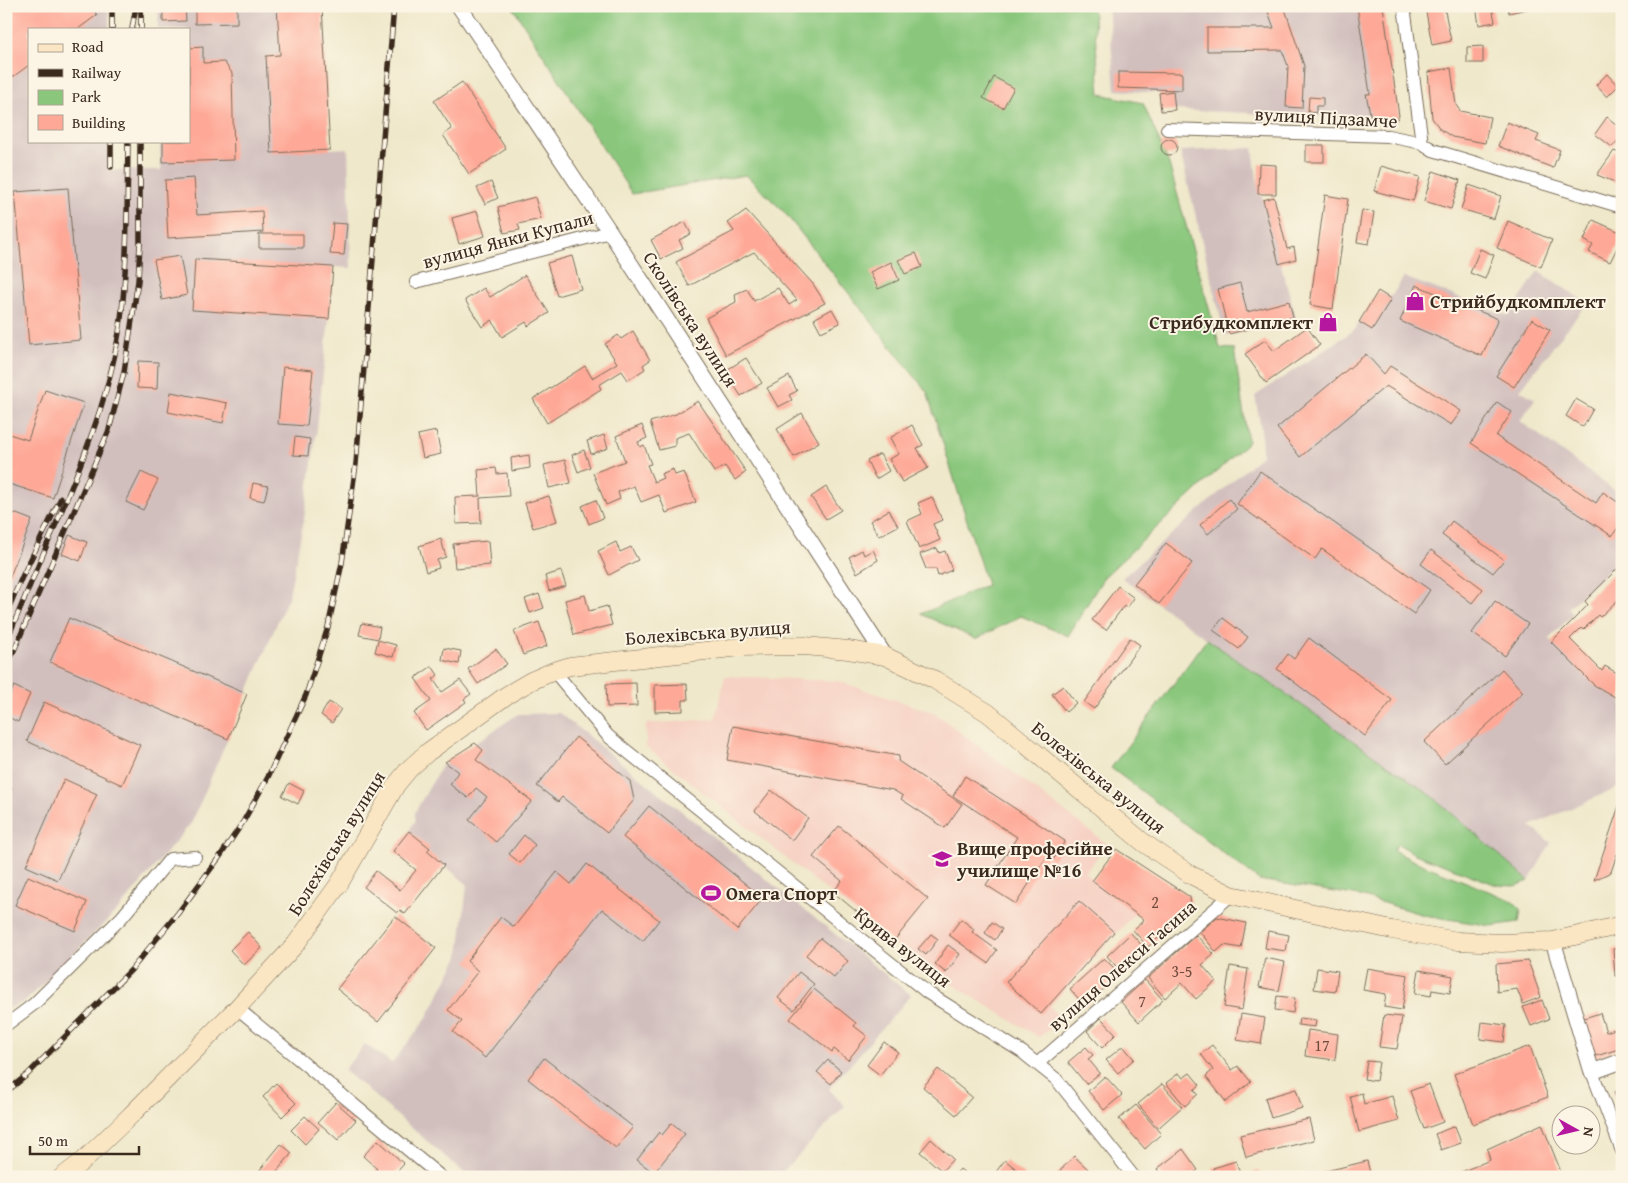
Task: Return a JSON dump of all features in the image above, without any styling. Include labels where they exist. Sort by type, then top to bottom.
[{"type":"main road","name":"Болехівська вулиця","points":[[62,1177],[83,1161],[237,1008],[296,945],[340,884],[396,785],[409,769],[434,747],[507,695],[532,681],[570,666],[741,648],[805,646],[885,656],[935,680],[988,713],[1144,843],[1191,875],[1231,895],[1392,930],[1458,941],[1502,943],[1552,941],[1622,925]]},
{"type":"main road","name":"Болехівська вулиця","points":[[72,1177],[83,1161]]},
{"type":"street","name":"Сколівська вулиця","points":[[459,6],[610,232],[885,656]]},
{"type":"street","points":[[1404,6],[1422,143]]},
{"type":"street","name":"вулиця Підзамче","points":[[1167,129],[1388,136],[1422,143],[1433,150],[1622,207]]},
{"type":"street","name":"вулиця Янки Купали","points":[[416,282],[610,232]]},
{"type":"street","name":"Крива вулиця","points":[[554,671],[608,736],[928,993],[1022,1052],[1056,1079],[1134,1177]]},
{"type":"street","points":[[6,1025],[34,1004],[122,917],[170,859],[195,857]]},
{"type":"street","name":"вулиця Олекси Гасина","points":[[1037,1064],[1231,895]]},
{"type":"street","points":[[1552,941],[1592,1072],[1622,1151]]},
{"type":"street","points":[[237,1008],[440,1177]]},
{"type":"street","points":[[1592,1072],[1622,1061]]},
{"type":"shaded area","points":[[6,6],[109,6],[109,28],[28,28],[28,142],[108,142],[108,170],[161,170],[160,142],[190,142],[190,28],[158,28],[158,6],[322,6],[330,149],[348,148],[351,268],[333,267],[317,428],[304,519],[289,595],[192,822],[119,909],[26,1001],[6,1010]]},
{"type":"shaded area","points":[[1108,6],[1383,6],[1399,116],[1395,122],[1371,118],[1161,111],[1159,93],[1115,90]]},
{"type":"shaded area","points":[[1253,148],[1257,179],[1296,318],[1225,336],[1180,151]]},
{"type":"shaded area","points":[[1538,271],[1587,303],[1520,390],[1535,399],[1520,421],[1622,496],[1622,558],[1568,608],[1573,614],[1549,639],[1594,685],[1622,701],[1622,786],[1530,826],[1551,843],[1529,881],[1432,796],[1122,578],[1262,455],[1261,429],[1255,396],[1353,331],[1380,291],[1391,297],[1404,277],[1509,316]]},
{"type":"shaded area","name":"Вище професійне училище №16","points":[[725,676],[838,681],[935,713],[1107,844],[1085,873],[1136,912],[1050,1006],[1062,1021],[1039,1037],[922,966],[646,747],[646,724],[715,719]]},
{"type":"shaded area","points":[[559,713],[911,995],[829,1089],[845,1106],[780,1175],[782,1177],[685,1177],[677,1172],[673,1177],[469,1177],[344,1070],[365,1044],[392,1063],[426,1019],[459,956],[467,884],[427,851],[429,847],[409,831],[415,821],[415,812],[441,767],[518,714]]},
{"type":"green space","points":[[512,6],[1093,6],[1100,94],[1143,103],[1169,164],[1220,348],[1234,349],[1248,442],[1104,577],[1068,636],[1021,616],[976,639],[921,614],[987,585],[927,392],[785,213],[746,175],[632,194]]},
{"type":"green space","points":[[1207,639],[1432,796],[1529,881],[1515,886],[1497,885],[1415,854],[1398,844],[1393,850],[1414,861],[1513,901],[1521,909],[1519,922],[1491,926],[1424,915],[1360,896],[1259,880],[1111,768]]},
{"type":"building","points":[[6,6],[91,6],[97,15],[79,28],[28,28],[28,66],[6,82]]},
{"type":"building","points":[[163,6],[185,6],[186,21],[163,22]]},
{"type":"building","points":[[195,6],[237,6],[237,23],[195,24]]},
{"type":"building","points":[[277,6],[322,6],[330,150],[271,153],[266,56],[280,55]]},
{"type":"building","points":[[1266,6],[1284,6],[1304,66],[1302,108],[1286,107],[1288,66],[1282,50],[1207,51],[1207,28],[1274,28]]},
{"type":"building","points":[[1357,6],[1383,6],[1399,116],[1395,122],[1371,118],[1366,94],[1370,94]]},
{"type":"building","points":[[1425,6],[1444,6],[1451,41],[1432,45]]},
{"type":"building","points":[[1476,6],[1492,6],[1495,22],[1479,25]]},
{"type":"building","points":[[1508,6],[1526,6],[1527,9],[1509,13]]},
{"type":"building","points":[[1483,46],[1483,63],[1467,63],[1467,47]]},
{"type":"building","points":[[203,47],[203,63],[224,62],[232,73],[234,160],[163,162],[163,142],[190,142],[190,48]]},
{"type":"building","points":[[1451,68],[1456,105],[1460,111],[1490,117],[1485,143],[1452,137],[1440,129],[1432,118],[1428,72]]},
{"type":"building","points":[[1118,72],[1182,73],[1182,90],[1118,88]]},
{"type":"building","points":[[1607,74],[1618,86],[1607,97],[1596,85]]},
{"type":"building","points":[[994,77],[1014,88],[1003,108],[983,98]]},
{"type":"building","points":[[462,82],[506,149],[469,174],[443,135],[452,129],[434,101]]},
{"type":"building","points":[[1173,91],[1175,110],[1161,111],[1159,93]]},
{"type":"building","points":[[1309,97],[1323,98],[1323,106],[1316,106],[1316,113],[1308,112]]},
{"type":"building","points":[[1607,117],[1622,129],[1622,136],[1612,147],[1595,134]]},
{"type":"building","points":[[1507,122],[1539,135],[1536,141],[1560,150],[1553,168],[1498,146]]},
{"type":"building","points":[[1166,139],[1172,139],[1177,144],[1175,153],[1166,155],[1161,150],[1161,144]]},
{"type":"building","points":[[1306,145],[1324,145],[1324,162],[1306,162]]},
{"type":"building","points":[[1614,151],[1622,154],[1622,185],[1597,175]]},
{"type":"building","points":[[1259,164],[1276,165],[1276,194],[1258,194]]},
{"type":"building","points":[[1381,166],[1420,177],[1413,201],[1374,191]]},
{"type":"building","points":[[1433,171],[1460,180],[1451,209],[1424,201]]},
{"type":"building","points":[[194,178],[197,215],[262,211],[263,232],[168,238],[165,180]]},
{"type":"building","points":[[491,182],[498,198],[485,204],[477,188]]},
{"type":"building","points":[[1469,185],[1501,196],[1494,219],[1461,209]]},
{"type":"building","points":[[68,188],[81,340],[29,345],[15,192]]},
{"type":"building","points":[[1325,195],[1348,199],[1333,309],[1310,305]]},
{"type":"building","points":[[535,197],[541,219],[518,224],[520,230],[504,233],[498,207]]},
{"type":"building","points":[[1274,197],[1287,249],[1294,247],[1296,259],[1279,264],[1263,200]]},
{"type":"building","points":[[746,210],[813,284],[825,303],[726,355],[706,318],[736,302],[735,294],[747,289],[754,301],[778,288],[789,305],[797,300],[754,252],[689,286],[676,262],[734,231],[728,223]]},
{"type":"building","points":[[1362,210],[1374,212],[1369,244],[1357,242]]},
{"type":"building","points":[[477,211],[485,236],[459,244],[452,218]]},
{"type":"building","points":[[1593,220],[1622,233],[1622,238],[1610,262],[1589,252],[1593,245],[1584,240]]},
{"type":"building","points":[[1508,221],[1552,240],[1541,267],[1497,248]]},
{"type":"building","points":[[685,222],[691,234],[679,240],[683,248],[661,259],[651,240]]},
{"type":"building","points":[[333,223],[347,224],[344,255],[330,254]]},
{"type":"building","points":[[259,234],[303,234],[303,248],[259,248]]},
{"type":"building","points":[[1480,249],[1494,255],[1485,279],[1470,273]]},
{"type":"building","points":[[916,253],[922,267],[905,274],[898,260]]},
{"type":"building","points":[[180,256],[187,295],[162,300],[154,260]]},
{"type":"building","points":[[572,256],[581,289],[557,296],[547,263]]},
{"type":"building","points":[[195,259],[333,267],[329,319],[192,310]]},
{"type":"building","points":[[891,262],[899,280],[878,289],[870,272]]},
{"type":"building","points":[[525,275],[549,313],[528,326],[526,322],[502,337],[492,320],[482,327],[465,300],[484,288],[490,297]]},
{"type":"building","points":[[1240,283],[1247,312],[1289,301],[1293,317],[1229,334],[1218,289]]},
{"type":"building","points":[[1416,285],[1498,319],[1482,356],[1400,321]]},
{"type":"building","points":[[1378,291],[1391,299],[1372,330],[1359,322]]},
{"type":"building","points":[[832,309],[840,323],[821,332],[814,319]]},
{"type":"building","points":[[1532,319],[1550,330],[1514,387],[1496,376]]},
{"type":"building","points":[[1307,327],[1320,345],[1266,383],[1245,354],[1265,340],[1274,351]]},
{"type":"building","points":[[633,331],[650,360],[643,365],[645,369],[628,380],[622,371],[599,385],[601,389],[547,423],[533,399],[585,366],[592,378],[617,363],[605,344],[618,335],[621,339]]},
{"type":"building","points":[[1366,354],[1384,374],[1390,366],[1461,411],[1451,425],[1386,386],[1300,457],[1277,428]]},
{"type":"building","points":[[746,358],[762,383],[741,396],[725,371]]},
{"type":"building","points":[[138,361],[158,362],[157,389],[137,388]]},
{"type":"building","points":[[283,367],[313,370],[307,426],[278,424]]},
{"type":"building","points":[[789,376],[797,391],[789,395],[792,400],[778,407],[767,388]]},
{"type":"building","points":[[45,390],[84,403],[53,498],[6,483],[6,433],[28,440]]},
{"type":"building","points":[[171,392],[227,403],[223,423],[168,412]]},
{"type":"building","points":[[1576,399],[1593,409],[1583,427],[1566,416]]},
{"type":"building","points":[[698,401],[746,472],[735,480],[725,466],[714,472],[689,433],[675,438],[675,446],[659,450],[650,422],[676,414]]},
{"type":"building","points":[[1497,402],[1512,412],[1496,436],[1596,503],[1603,492],[1622,505],[1622,522],[1612,536],[1471,443]]},
{"type":"building","points":[[802,413],[819,442],[794,457],[777,429]]},
{"type":"building","points":[[642,425],[647,438],[638,442],[640,447],[644,445],[651,464],[647,465],[654,482],[663,478],[661,474],[673,469],[675,475],[684,472],[696,502],[666,513],[659,495],[641,502],[634,486],[618,492],[620,499],[606,505],[593,473],[625,461],[616,436]]},
{"type":"building","points":[[912,425],[923,445],[917,448],[928,468],[902,482],[889,459],[899,454],[890,438]]},
{"type":"building","points":[[436,431],[441,454],[423,458],[418,435]]},
{"type":"building","points":[[604,435],[608,448],[591,454],[587,441]]},
{"type":"building","points":[[295,437],[310,439],[308,456],[293,455]]},
{"type":"building","points":[[584,450],[590,467],[578,472],[572,455]]},
{"type":"building","points":[[880,454],[889,471],[876,479],[867,461]]},
{"type":"building","points":[[529,455],[530,468],[512,471],[511,458]]},
{"type":"building","points":[[565,460],[571,483],[549,488],[544,465]]},
{"type":"building","points":[[496,468],[497,474],[507,473],[509,496],[480,498],[481,523],[456,524],[455,497],[480,496],[478,470]]},
{"type":"building","points":[[1260,471],[1430,590],[1414,614],[1322,549],[1315,559],[1237,504]]},
{"type":"building","points":[[141,472],[158,480],[143,510],[126,502]]},
{"type":"building","points":[[253,483],[268,486],[264,501],[250,498]]},
{"type":"building","points":[[826,487],[841,510],[826,519],[811,497]]},
{"type":"building","points":[[549,496],[557,521],[533,528],[525,503]]},
{"type":"building","points":[[932,497],[942,520],[933,524],[940,540],[919,549],[907,521],[922,514],[918,503]]},
{"type":"building","points":[[1229,499],[1237,509],[1208,534],[1200,525]]},
{"type":"building","points":[[596,500],[603,518],[589,524],[582,506]]},
{"type":"building","points":[[889,510],[898,526],[879,536],[870,521]]},
{"type":"building","points":[[14,513],[32,520],[6,587],[6,527],[8,528]]},
{"type":"building","points":[[1452,521],[1504,560],[1493,573],[1442,535]]},
{"type":"building","points":[[69,535],[87,542],[80,561],[62,554]]},
{"type":"building","points":[[441,539],[446,557],[437,560],[439,568],[426,572],[419,546]]},
{"type":"building","points":[[488,541],[490,565],[455,568],[453,544]]},
{"type":"building","points":[[616,542],[620,552],[631,547],[638,560],[609,575],[598,551]]},
{"type":"building","points":[[1166,543],[1192,563],[1159,604],[1134,584]]},
{"type":"building","points":[[937,548],[939,553],[945,551],[952,570],[938,576],[936,569],[926,569],[920,554]]},
{"type":"building","points":[[862,550],[864,555],[873,550],[878,560],[857,573],[849,557]]},
{"type":"building","points":[[1431,550],[1483,589],[1472,603],[1421,564]]},
{"type":"building","points":[[1622,564],[1622,596],[1600,617],[1598,615],[1583,630],[1581,628],[1570,639],[1602,671],[1605,666],[1622,676],[1622,701],[1594,685],[1551,642],[1588,605],[1585,601]]},
{"type":"building","points":[[561,571],[566,586],[549,591],[545,576]]},
{"type":"building","points":[[1118,586],[1134,598],[1127,608],[1124,606],[1106,630],[1092,620]]},
{"type":"building","points":[[539,594],[544,608],[530,613],[525,599]]},
{"type":"building","points":[[585,595],[589,611],[607,606],[612,625],[574,635],[565,600]]},
{"type":"building","points":[[1495,601],[1528,624],[1505,656],[1472,633]]},
{"type":"building","points":[[69,618],[247,694],[228,739],[50,662]]},
{"type":"building","points":[[1223,618],[1248,637],[1239,649],[1213,630]]},
{"type":"building","points":[[539,622],[547,646],[523,655],[514,631]]},
{"type":"building","points":[[362,623],[380,627],[378,639],[359,635]]},
{"type":"building","points":[[1130,638],[1140,645],[1094,709],[1084,702]]},
{"type":"building","points":[[1309,638],[1392,700],[1365,736],[1277,669],[1288,654],[1294,659]]},
{"type":"building","points":[[378,640],[396,645],[393,657],[375,652]]},
{"type":"building","points":[[444,648],[461,651],[459,664],[442,660]]},
{"type":"building","points":[[496,649],[507,664],[478,684],[468,669]]},
{"type":"building","points":[[432,666],[438,675],[433,679],[442,692],[460,680],[471,694],[464,699],[466,702],[426,730],[414,713],[431,701],[415,678]]},
{"type":"building","points":[[1502,669],[1523,692],[1445,764],[1424,742]]},
{"type":"building","points":[[636,683],[637,706],[607,707],[606,684]]},
{"type":"building","points":[[687,684],[688,700],[683,700],[683,711],[655,712],[655,685]]},
{"type":"building","points":[[14,686],[30,694],[18,722],[6,716],[6,703]]},
{"type":"building","points":[[1063,686],[1076,703],[1066,712],[1052,694]]},
{"type":"building","points":[[44,702],[140,745],[122,785],[27,741]]},
{"type":"building","points":[[329,702],[341,709],[332,723],[321,715]]},
{"type":"building","points":[[733,726],[899,756],[898,761],[962,804],[945,828],[901,799],[903,796],[893,790],[727,760]]},
{"type":"building","points":[[576,737],[630,781],[634,800],[607,833],[562,797],[558,802],[537,786]]},
{"type":"building","points":[[475,743],[483,750],[476,760],[532,801],[496,842],[469,820],[487,797],[476,788],[468,798],[453,787],[450,784],[458,772],[445,762]]},
{"type":"building","points":[[965,776],[1065,841],[1053,860],[1047,856],[1016,904],[986,885],[1017,837],[953,796]]},
{"type":"building","points":[[64,779],[97,794],[58,880],[26,866]]},
{"type":"building","points":[[289,783],[304,791],[298,804],[282,796]]},
{"type":"building","points":[[6,785],[12,788],[6,801]]},
{"type":"building","points":[[771,790],[808,818],[792,840],[755,811]]},
{"type":"building","points":[[1622,802],[1622,856],[1617,854],[1611,872],[1594,880],[1620,803]]},
{"type":"building","points":[[649,806],[763,898],[737,930],[623,837]]},
{"type":"building","points":[[839,826],[928,899],[893,942],[833,892],[842,881],[813,857]]},
{"type":"building","points":[[409,831],[430,848],[427,851],[444,865],[405,914],[400,910],[397,913],[364,887],[376,871],[400,890],[416,870],[393,851]]},
{"type":"building","points":[[524,835],[535,845],[520,863],[509,854]]},
{"type":"building","points":[[1116,849],[1190,897],[1191,906],[1188,911],[1148,947],[1133,930],[1144,920],[1092,881]]},
{"type":"building","points":[[587,864],[659,920],[643,941],[602,909],[485,1058],[453,1032],[462,1021],[448,1010],[478,971],[467,961],[501,917],[514,927],[557,872],[571,884]]},
{"type":"building","points":[[28,876],[87,902],[75,931],[15,905]]},
{"type":"building","points":[[1079,901],[1114,932],[1041,1014],[1006,982]]},
{"type":"building","points":[[395,916],[436,948],[378,1022],[337,989]]},
{"type":"building","points":[[1217,917],[1246,923],[1241,948],[1224,945],[1216,952],[1200,932]]},
{"type":"building","points":[[961,919],[974,929],[972,932],[997,950],[988,963],[949,935]]},
{"type":"building","points":[[992,922],[1002,929],[995,940],[985,933]]},
{"type":"building","points":[[1268,931],[1289,935],[1286,951],[1265,948]]},
{"type":"building","points":[[248,932],[262,948],[244,965],[230,950]]},
{"type":"building","points":[[1131,933],[1146,950],[1122,973],[1107,956]]},
{"type":"building","points":[[931,934],[938,939],[926,955],[918,949]]},
{"type":"building","points":[[1196,935],[1214,954],[1202,965],[1216,981],[1196,999],[1182,983],[1165,998],[1148,978]]},
{"type":"building","points":[[820,938],[848,961],[834,978],[806,955]]},
{"type":"building","points":[[948,945],[960,954],[946,973],[935,964]]},
{"type":"building","points":[[1622,948],[1622,976],[1615,976],[1613,949]]},
{"type":"building","points":[[1104,958],[1120,974],[1085,1006],[1070,989]]},
{"type":"building","points":[[1265,958],[1285,962],[1279,991],[1259,987]]},
{"type":"building","points":[[1528,961],[1541,997],[1523,1004],[1517,989],[1497,992],[1496,964]]},
{"type":"building","points":[[1230,966],[1248,969],[1242,1010],[1224,1007]]},
{"type":"building","points":[[1317,968],[1338,971],[1335,992],[1314,989]]},
{"type":"building","points":[[1367,968],[1408,975],[1402,1010],[1384,1007],[1386,994],[1363,990]]},
{"type":"building","points":[[1419,970],[1453,976],[1450,993],[1432,990],[1431,996],[1415,993]]},
{"type":"building","points":[[799,972],[814,984],[794,1010],[778,998]]},
{"type":"building","points":[[1145,980],[1163,1000],[1139,1022],[1121,1002]]},
{"type":"building","points":[[814,989],[856,1023],[854,1026],[867,1036],[848,1060],[834,1049],[832,1052],[790,1019]]},
{"type":"building","points":[[1277,996],[1295,998],[1293,1013],[1275,1010]]},
{"type":"building","points":[[1542,1000],[1549,1019],[1531,1026],[1523,1007]]},
{"type":"building","points":[[1600,1013],[1606,1032],[1621,1027],[1622,1048],[1593,1057],[1581,1019]]},
{"type":"building","points":[[1241,1014],[1265,1018],[1261,1044],[1237,1040]]},
{"type":"building","points":[[1384,1015],[1402,1017],[1397,1049],[1379,1047]]},
{"type":"building","points":[[1101,1018],[1116,1034],[1102,1048],[1087,1031]]},
{"type":"building","points":[[1299,1018],[1316,1020],[1315,1027],[1298,1025]]},
{"type":"building","points":[[1482,1022],[1506,1025],[1504,1042],[1480,1039]]},
{"type":"building","points":[[1308,1030],[1338,1034],[1335,1060],[1305,1056]]},
{"type":"building","points":[[884,1042],[898,1052],[880,1075],[867,1065]]},
{"type":"building","points":[[1212,1045],[1232,1070],[1238,1066],[1251,1082],[1226,1102],[1206,1076],[1213,1070],[1201,1054]]},
{"type":"building","points":[[1123,1046],[1134,1059],[1118,1073],[1106,1060]]},
{"type":"building","points":[[1530,1046],[1548,1097],[1473,1124],[1454,1074]]},
{"type":"building","points":[[1086,1047],[1093,1055],[1088,1059],[1100,1073],[1086,1084],[1068,1062]]},
{"type":"building","points":[[544,1058],[633,1127],[616,1148],[528,1079]]},
{"type":"building","points":[[828,1060],[841,1071],[831,1084],[817,1072]]},
{"type":"building","points":[[1367,1061],[1379,1062],[1376,1081],[1364,1079]]},
{"type":"building","points":[[938,1069],[972,1097],[956,1115],[923,1087]]},
{"type":"building","points":[[1179,1073],[1183,1078],[1190,1073],[1200,1085],[1194,1090],[1198,1094],[1185,1106],[1166,1083]]},
{"type":"building","points":[[1105,1076],[1122,1095],[1104,1110],[1088,1091]]},
{"type":"building","points":[[276,1083],[296,1103],[282,1117],[263,1097]]},
{"type":"building","points":[[1162,1084],[1182,1107],[1158,1128],[1138,1104]]},
{"type":"building","points":[[1429,1084],[1443,1122],[1424,1129],[1410,1091]]},
{"type":"building","points":[[1296,1089],[1302,1108],[1271,1118],[1265,1098]]},
{"type":"building","points":[[1622,1089],[1622,1114],[1614,1092]]},
{"type":"building","points":[[1362,1093],[1364,1104],[1392,1096],[1399,1121],[1359,1132],[1350,1096]]},
{"type":"building","points":[[336,1102],[356,1120],[338,1140],[318,1122]]},
{"type":"building","points":[[1136,1105],[1161,1134],[1145,1149],[1119,1119]]},
{"type":"building","points":[[305,1116],[319,1129],[305,1144],[291,1130]]},
{"type":"building","points":[[1309,1119],[1314,1140],[1246,1157],[1240,1135]]},
{"type":"building","points":[[672,1123],[685,1134],[654,1173],[637,1160],[659,1132],[662,1135]]},
{"type":"building","points":[[1542,1124],[1550,1144],[1550,1156],[1555,1156],[1563,1177],[1449,1177],[1490,1160],[1487,1149]]},
{"type":"building","points":[[1455,1126],[1461,1143],[1441,1150],[1435,1134]]},
{"type":"building","points":[[931,1139],[953,1159],[942,1171],[920,1152]]},
{"type":"building","points":[[378,1140],[404,1164],[392,1177],[373,1177],[371,1175],[377,1169],[363,1156]]},
{"type":"building","points":[[281,1144],[292,1153],[272,1177],[254,1177]]},
{"type":"building","points":[[1183,1149],[1198,1170],[1189,1177],[1163,1177],[1157,1169]]},
{"type":"building","points":[[1074,1156],[1088,1169],[1081,1177],[1054,1177]]},
{"type":"building","points":[[1005,1160],[1026,1177],[992,1177]]},
{"type":"building","points":[[1236,1161],[1241,1177],[1215,1177],[1213,1168]]},
{"type":"building","points":[[1367,1161],[1371,1177],[1306,1177],[1306,1176]]},
{"type":"building","points":[[960,1169],[970,1177],[953,1177]]},
{"type":"building","points":[[1259,1171],[1261,1177],[1242,1177],[1242,1176]]},
{"type":"railway","points":[[112,6],[112,28]]},
{"type":"railway","points":[[132,28],[136,6]]},
{"type":"railway","points":[[6,1092],[27,1075],[131,970],[178,913],[243,822],[268,777],[306,695],[328,627],[342,563],[356,464],[394,6]]},
{"type":"railway","points":[[141,9],[141,28]]},
{"type":"railway","points":[[111,142],[111,167]]},
{"type":"railway","points":[[6,642],[79,469],[105,395],[117,345],[125,275],[128,142]]},
{"type":"railway","points":[[6,669],[109,430],[124,372],[138,281],[140,142]]},
{"type":"railway","points":[[6,614],[61,498]]},
{"type":"place","name":"Стрийбудкомплект","points":[[1415,301]]},
{"type":"place","name":"Стрибудкомплект","points":[[1328,322]]},
{"type":"place","name":"Вище професійне училище №16","points":[[942,859]]},
{"type":"place","name":"Омега Спорт","points":[[711,893]]}]
